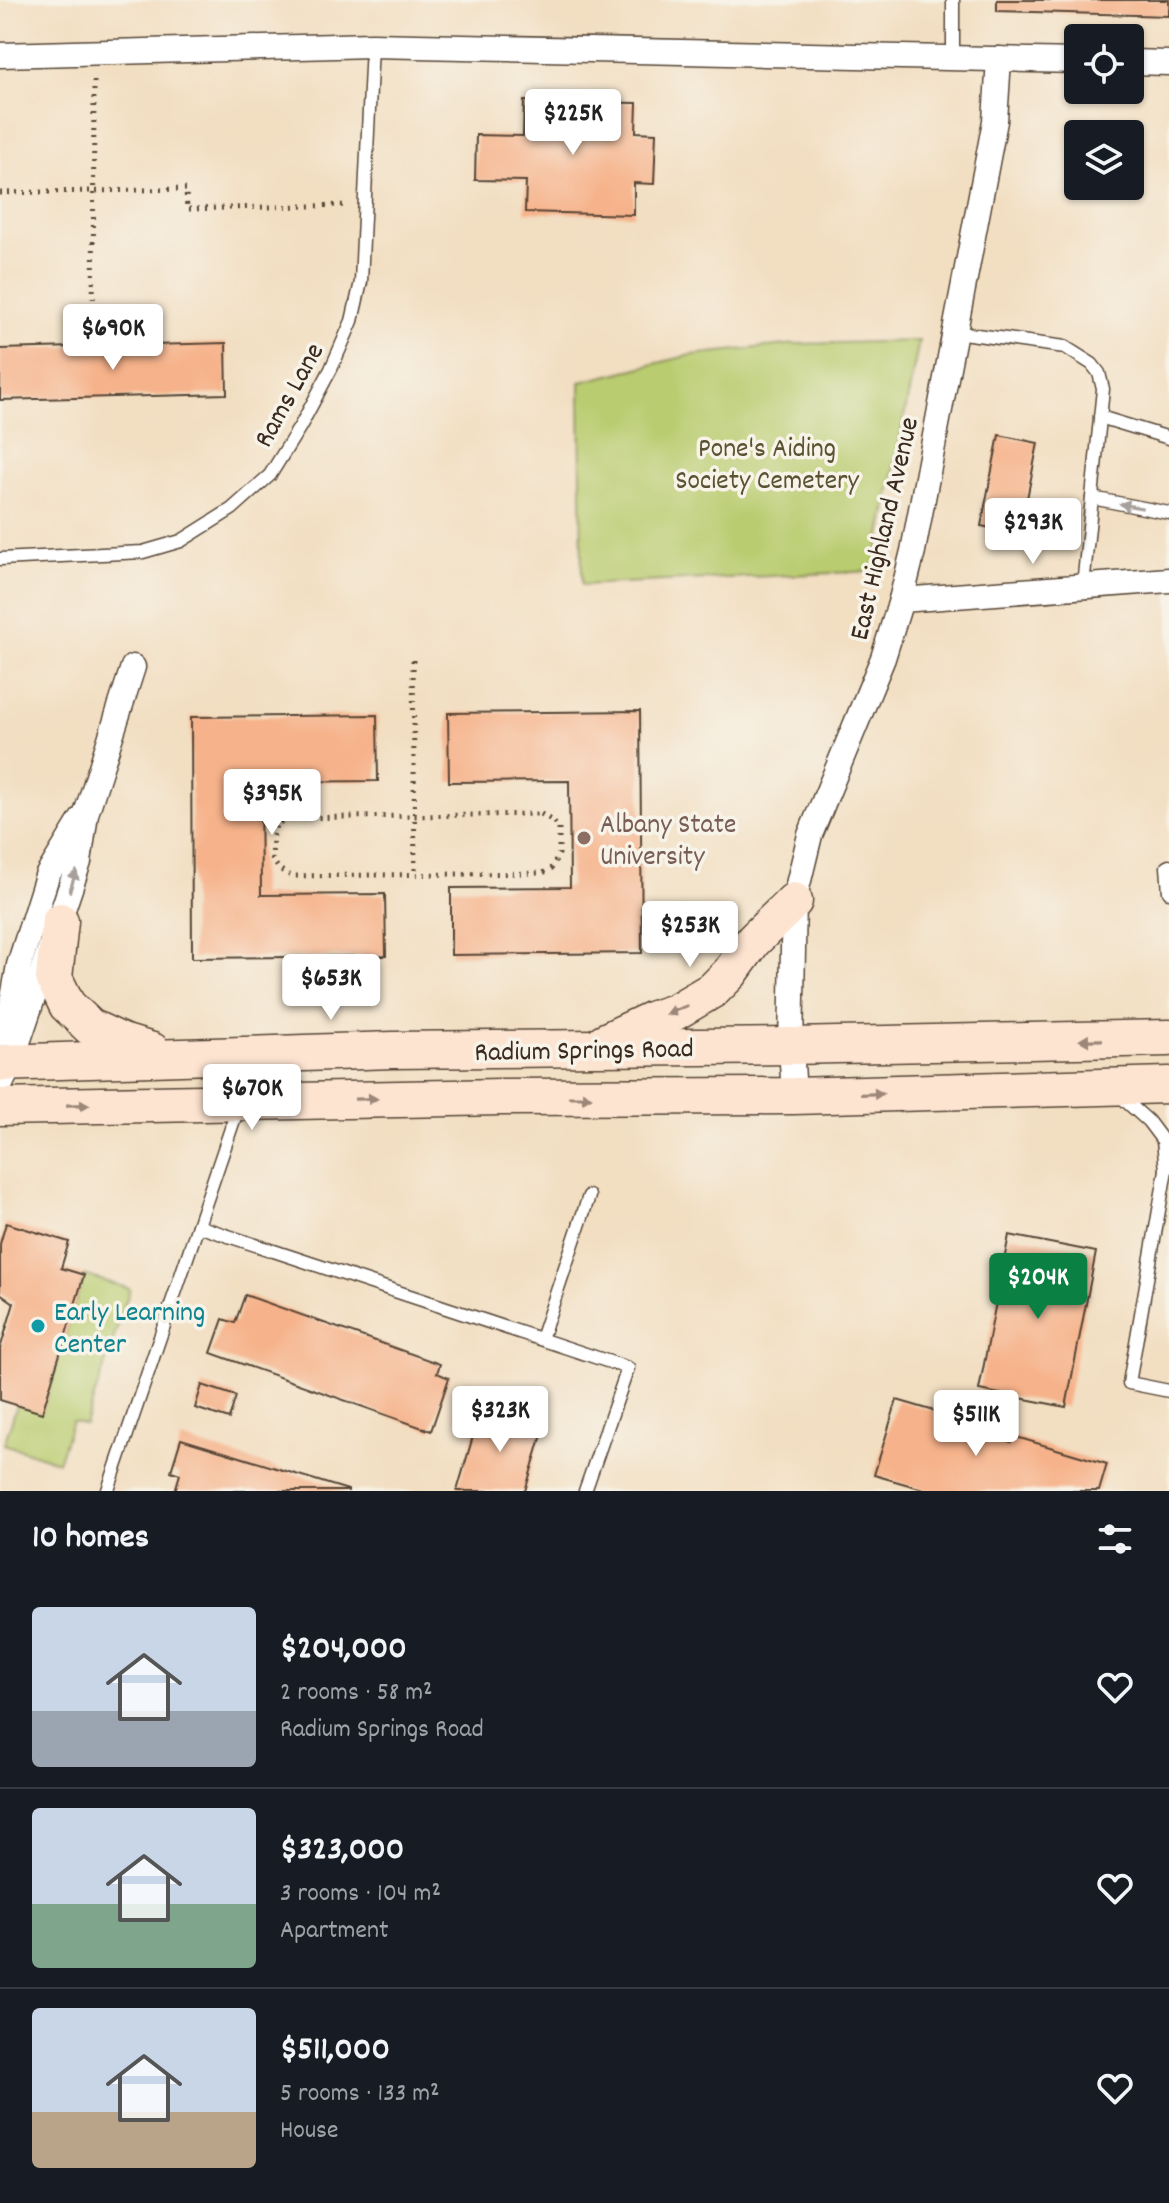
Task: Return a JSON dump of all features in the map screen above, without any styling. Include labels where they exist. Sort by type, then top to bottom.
[{"type":"main road","points":[[592,1047],[675,1012],[714,989],[753,941],[794,901]]},
{"type":"main road","points":[[60,921],[54,978],[67,1005],[90,1027],[122,1042],[176,1058]]},
{"type":"main road","name":"Radium Springs Road","points":[[2,1068],[393,1050],[1169,1038]]},
{"type":"main road","name":"Radium Springs Road","points":[[0,1107],[502,1097],[794,1096],[1169,1085]]},
{"type":"street","points":[[0,55],[372,45],[1064,61]]},
{"type":"street","name":"East Highland Avenue","points":[[794,1096],[791,1046],[794,901],[810,835],[883,658],[913,551],[995,121],[999,59]]},
{"type":"street","points":[[1144,62],[1169,63]]},
{"type":"street","points":[[901,600],[1169,580]]},
{"type":"street","points":[[2,1068],[60,921],[79,862],[86,814],[133,667]]},
{"type":"street","points":[[2,1068],[19,965],[47,876],[86,814]]},
{"type":"street","points":[[0,1003],[19,965]]},
{"type":"lane","points":[[953,0],[953,58]]},
{"type":"lane","name":"Rams Lane","points":[[0,559],[143,552],[181,541],[232,509],[270,475],[319,393],[352,321],[361,282],[372,45]]},
{"type":"lane","points":[[955,332],[1065,347],[1092,364],[1099,373],[1103,389],[1083,586]]},
{"type":"lane","points":[[1100,417],[1169,438]]},
{"type":"lane","points":[[1092,498],[1169,513]]},
{"type":"lane","points":[[1169,866],[1169,892]]},
{"type":"lane","points":[[1110,1087],[1148,1121],[1163,1141],[1167,1167],[1129,1383],[1169,1391]]},
{"type":"lane","points":[[108,1490],[240,1102]]},
{"type":"lane","points":[[541,1339],[589,1196]]},
{"type":"lane","points":[[198,1226],[628,1368],[585,1491]]},
{"type":"path","points":[[93,347],[94,52]]},
{"type":"path","points":[[0,193],[186,189],[187,209],[365,204]]},
{"type":"path","points":[[413,660],[415,875]]},
{"type":"path","points":[[541,814],[559,829],[559,854],[552,868],[543,873],[415,875],[291,876],[279,869],[272,859],[276,825],[287,818],[541,814]]},
{"type":"green space","name":"Pone's Aiding Society Cemetery","points":[[919,341],[874,571],[582,585],[580,382],[691,355],[796,344]]},
{"type":"green space","points":[[84,1275],[130,1289],[85,1425],[72,1421],[58,1462],[4,1444],[17,1405],[42,1412]]},
{"type":"building","points":[[997,0],[1169,0],[1169,16],[997,11]]},
{"type":"building","points":[[524,101],[637,103],[636,132],[656,133],[654,184],[634,183],[634,215],[525,212],[526,181],[475,180],[476,135],[523,136]]},
{"type":"building","points":[[226,343],[227,394],[0,400],[0,349]]},
{"type":"building","points":[[999,435],[1038,443],[1020,534],[981,526]]},
{"type":"building","points":[[640,711],[642,953],[451,955],[451,888],[570,887],[569,781],[449,782],[448,713]]},
{"type":"building","points":[[377,715],[378,781],[260,782],[261,895],[385,894],[386,956],[192,958],[191,717]]},
{"type":"building","name":"Early Learning Center","points":[[6,1223],[69,1242],[61,1268],[84,1275],[42,1413],[0,1400],[0,1349],[14,1303],[0,1293],[0,1244]]},
{"type":"building","points":[[1009,1235],[1096,1252],[1066,1407],[979,1390]]},
{"type":"building","points":[[245,1295],[440,1364],[437,1373],[449,1378],[431,1431],[211,1353],[223,1319],[235,1323]]},
{"type":"building","points":[[202,1385],[236,1396],[229,1419],[195,1408]]},
{"type":"building","points":[[897,1400],[992,1428],[989,1435],[1011,1442],[1013,1436],[1107,1464],[1099,1491],[930,1491],[874,1475]]},
{"type":"building","points":[[481,1409],[544,1428],[525,1491],[457,1491]]},
{"type":"building","points":[[181,1439],[348,1491],[175,1491],[180,1474],[171,1471]]},
{"type":"place","name":"Albany State University","points":[[584,838]]},
{"type":"place","name":"Early Learning Center","points":[[38,1326]]}]
